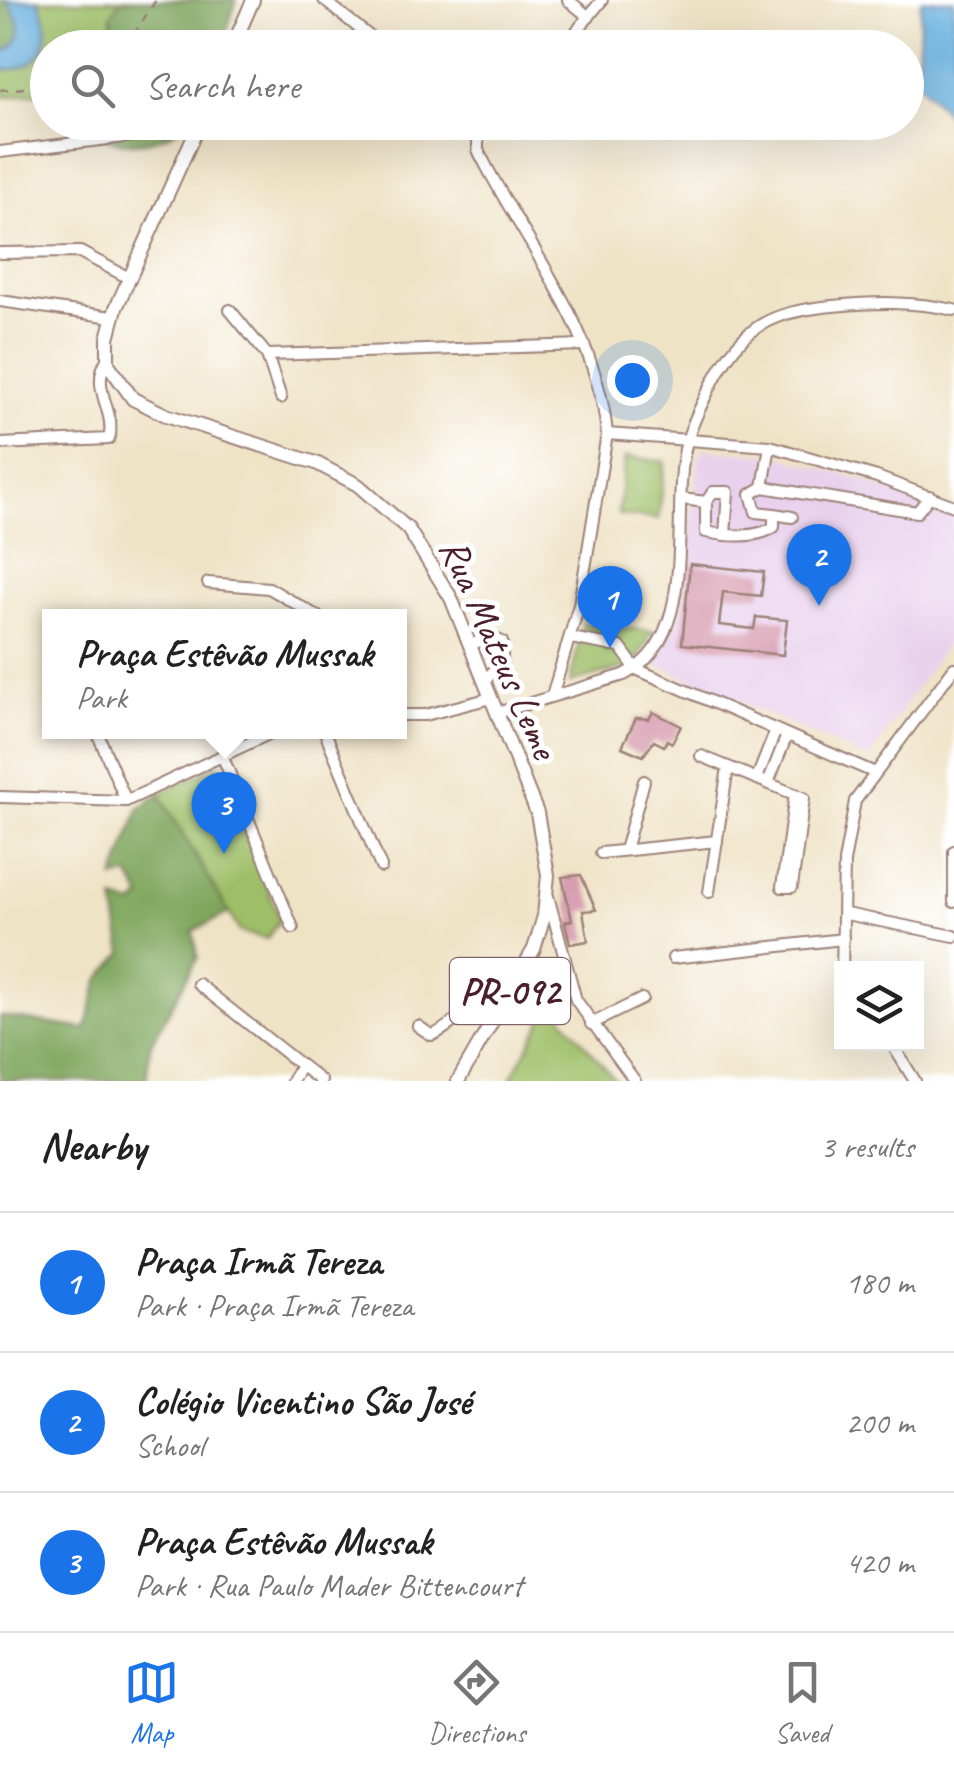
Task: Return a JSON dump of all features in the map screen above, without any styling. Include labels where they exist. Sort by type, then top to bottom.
[{"type":"main road","points":[[240,30],[252,0]]},
{"type":"main road","points":[[108,358],[112,317],[190,140]]},
{"type":"main road","name":"Rua Mateus Leme","points":[[108,358],[117,381],[143,406],[316,464],[378,499],[408,528],[435,566],[470,644],[544,834],[547,895]]},
{"type":"main road","name":"PR-092","points":[[458,1081],[528,961],[540,934],[547,895]]},
{"type":"street","points":[[324,0],[362,30]]},
{"type":"street","points":[[568,0],[589,16]]},
{"type":"street","points":[[578,30],[602,0]]},
{"type":"street","points":[[0,152],[59,140],[76,143],[101,140]]},
{"type":"street","points":[[478,140],[478,150],[541,258],[584,345],[596,376],[607,434],[571,638],[552,696]]},
{"type":"street","points":[[0,252],[80,252],[129,278]]},
{"type":"street","points":[[0,301],[112,317]]},
{"type":"street","points":[[497,713],[636,669],[671,615],[686,442],[722,365],[758,324],[807,310],[876,302],[954,310]]},
{"type":"street","points":[[230,310],[267,355],[282,398]]},
{"type":"street","points":[[267,355],[584,345]]},
{"type":"street","points":[[0,444],[98,443],[109,439],[111,429],[98,378],[108,358]]},
{"type":"street","points":[[607,434],[686,442],[732,440],[770,446],[954,506]]},
{"type":"street","points":[[762,487],[770,446]]},
{"type":"street","points":[[792,517],[756,512],[750,504],[751,494],[762,487],[874,503],[904,513],[918,512],[930,496]]},
{"type":"street","points":[[725,535],[728,492],[713,492],[706,502],[706,532],[725,535],[768,532],[774,527],[774,514]]},
{"type":"street","points":[[682,499],[706,502]]},
{"type":"street","points":[[208,583],[270,588],[305,609]]},
{"type":"street","points":[[612,646],[616,615]]},
{"type":"street","points":[[470,644],[494,638],[502,642],[502,660],[484,681]]},
{"type":"street","points":[[571,638],[620,647],[636,669],[872,772]]},
{"type":"street","points":[[842,961],[844,862],[852,811],[872,772],[954,668]]},
{"type":"street","points":[[407,715],[425,715],[491,698]]},
{"type":"street","points":[[763,781],[781,733]]},
{"type":"street","points":[[100,739],[126,802]]},
{"type":"street","points":[[0,797],[126,802],[222,755],[245,739]]},
{"type":"street","points":[[328,739],[381,867]]},
{"type":"street","points":[[222,755],[293,928]]},
{"type":"street","points":[[701,756],[795,794],[804,798],[792,888],[782,888],[795,794]]},
{"type":"street","points":[[709,892],[728,767]]},
{"type":"street","points":[[625,850],[644,781]]},
{"type":"street","points":[[601,852],[716,841]]},
{"type":"street","points":[[954,851],[954,902]]},
{"type":"street","name":"Rua Mateus Leme","points":[[547,895],[576,1000],[636,1081]]},
{"type":"street","points":[[846,914],[954,936]]},
{"type":"street","points":[[673,958],[843,939]]},
{"type":"street","points":[[418,1026],[431,1035],[442,1033],[480,996],[528,961]]},
{"type":"street","points":[[198,984],[320,1081]]},
{"type":"street","points":[[591,1024],[642,998]]},
{"type":"street","points":[[896,1051],[915,1081]]},
{"type":"street","points":[[292,1081],[301,1066]]},
{"type":"path","points":[[136,30],[156,0]]},
{"type":"path","points":[[0,90],[30,88]]},
{"type":"shaded area","points":[[705,449],[779,456],[853,477],[954,514],[954,633],[868,759],[653,663],[681,616],[699,457]]},
{"type":"green space","points":[[0,0],[235,0],[221,30],[30,30],[30,94],[0,97]]},
{"type":"green space","points":[[0,0],[6,0],[12,8],[20,30],[15,43],[0,54]]},
{"type":"green space","points":[[120,0],[236,0],[227,30],[114,30],[111,16]]},
{"type":"green space","points":[[111,140],[152,140],[135,143]]},
{"type":"green space","points":[[625,457],[665,461],[659,519],[618,515]]},
{"type":"green space","points":[[583,624],[653,631],[634,665],[570,683]]},
{"type":"green space","points":[[218,765],[280,919],[267,939],[240,932],[159,794]]},
{"type":"green space","points":[[159,794],[229,913],[193,931],[198,957],[150,1046],[146,1081],[0,1081],[0,1016],[86,1029],[99,980],[123,953],[114,900],[134,905],[142,897],[129,875],[114,879],[139,809]]},
{"type":"green space","points":[[555,997],[564,1019],[616,1081],[510,1081]]},
{"type":"water","points":[[6,0],[38,0],[46,30],[30,30],[30,62],[0,70],[0,54],[19,37],[16,15]]},
{"type":"water","points":[[921,0],[954,0],[954,121],[924,89],[924,30],[920,30]]},
{"type":"building","points":[[690,564],[764,572],[761,596],[723,592],[719,625],[754,629],[756,617],[787,620],[783,655],[682,644]]},
{"type":"building","points":[[653,712],[681,726],[672,743],[667,740],[664,746],[654,741],[643,756],[622,747],[636,718],[649,719]]},
{"type":"building","points":[[581,875],[596,910],[583,911],[588,941],[570,944],[565,922],[572,920],[562,877]]},
{"type":"place","name":"Colégio Vicentino São José","points":[[819,606]]},
{"type":"place","name":"Praça Irmã Tereza","points":[[610,648]]},
{"type":"place","name":"Praça Estêvão Mussak","points":[[224,854]]}]
